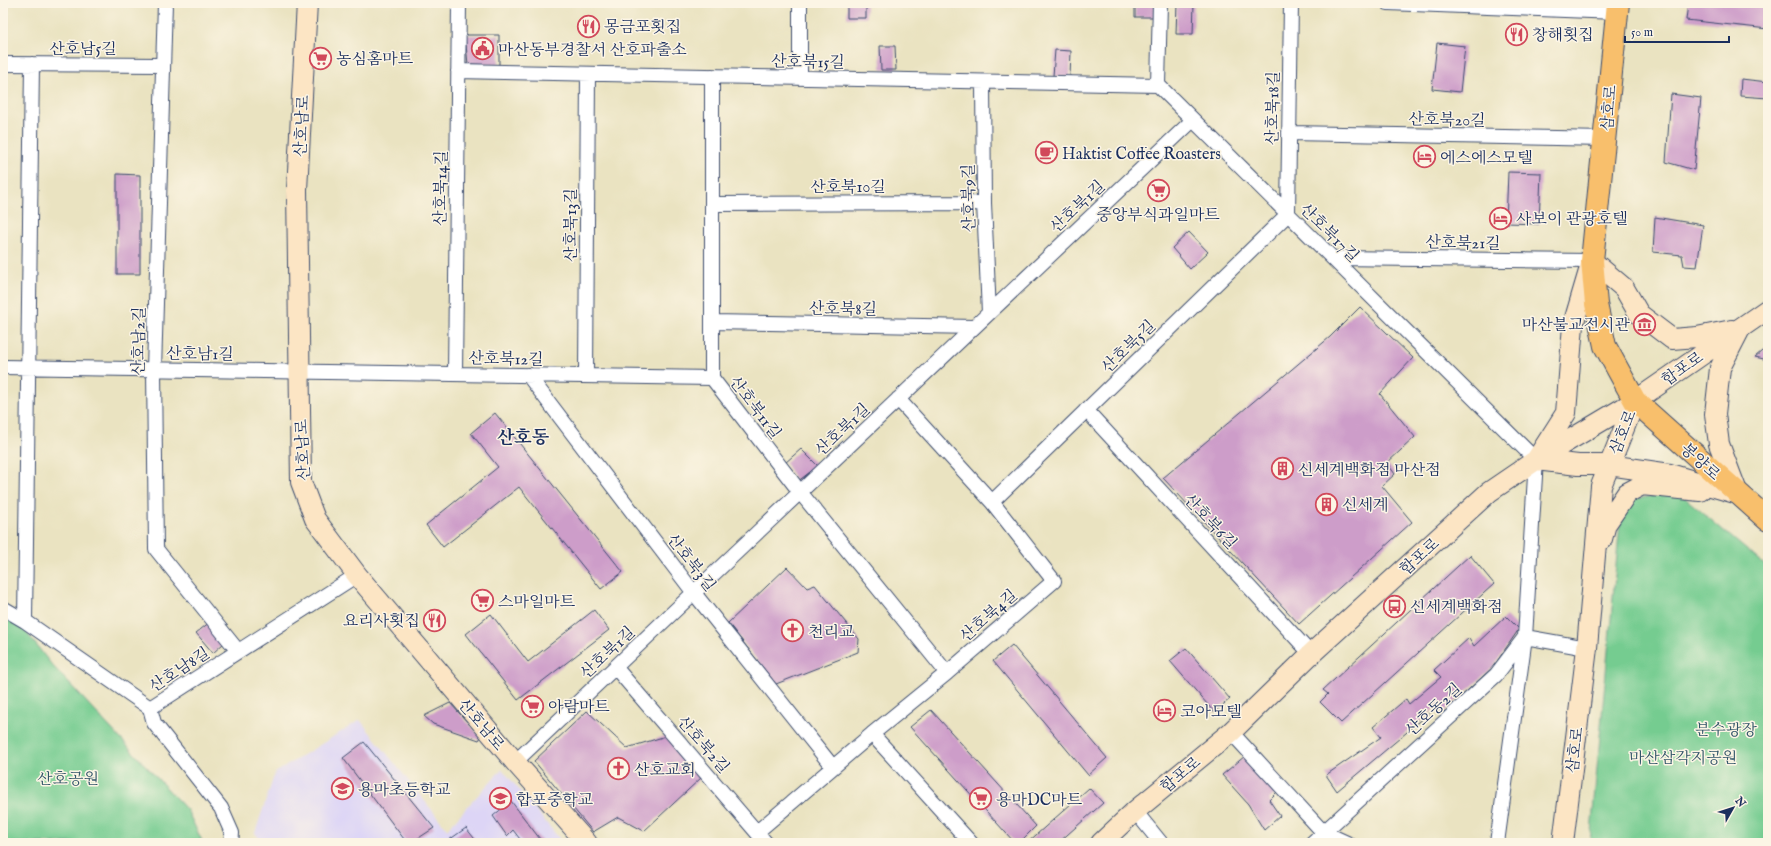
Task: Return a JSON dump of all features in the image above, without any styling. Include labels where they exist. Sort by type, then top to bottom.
[{"type":"main road","name":"산호남로","points":[[307,3],[297,190],[301,482],[315,519],[357,575],[515,762],[587,843]]},
{"type":"main road","name":"삼호로","points":[[1563,843],[1587,648],[1601,486],[1635,401],[1605,346],[1596,304],[1592,261],[1617,7]]},
{"type":"main road","points":[[1738,494],[1670,474],[1609,466],[1578,465],[1536,460],[1566,413],[1573,325],[1592,261],[1624,288],[1639,314],[1672,339],[1697,337],[1740,328]]},
{"type":"main road","name":"합포로","points":[[1101,843],[1134,811],[1231,732],[1311,654],[1489,492],[1536,460],[1635,401],[1768,309]]},
{"type":"main road","points":[[1738,494],[1719,444],[1714,414],[1720,368],[1740,328]]},
{"type":"main road","name":"봉양로","points":[[1635,401],[1768,520]]},
{"type":"main road","points":[[1594,570],[1606,524],[1627,493],[1642,485],[1666,489],[1738,494]]},
{"type":"street","name":"산호남2길","points":[[165,3],[154,370],[156,549],[238,651]]},
{"type":"street","name":"산호북14길","points":[[455,374],[459,3]]},
{"type":"street","points":[[800,3],[800,78]]},
{"type":"street","points":[[1158,85],[1160,3]]},
{"type":"street","name":"산호북18길","points":[[1288,214],[1291,3]]},
{"type":"street","points":[[1388,3],[1617,7]]},
{"type":"street","name":"산호남5길","points":[[3,64],[162,65]]},
{"type":"street","points":[[25,621],[32,64]]},
{"type":"street","name":"산호북15길","points":[[458,71],[1158,85]]},
{"type":"street","name":"산호북13길","points":[[586,376],[588,74]]},
{"type":"street","name":"산호북11길","points":[[712,76],[712,378],[800,492],[947,673]]},
{"type":"street","name":"산호북9길","points":[[983,82],[984,203],[989,313]]},
{"type":"street","name":"산호북17길","points":[[1158,85],[1536,460]]},
{"type":"street","name":"산호북1길","points":[[515,762],[1193,120]]},
{"type":"street","name":"산호북20길","points":[[1289,133],[1605,139]]},
{"type":"street","name":"산호북10길","points":[[712,204],[984,203]]},
{"type":"street","name":"산호북5길","points":[[992,502],[1288,214]]},
{"type":"street","name":"산호북21길","points":[[1332,258],[1592,261]]},
{"type":"street","name":"산호북8길","points":[[712,322],[974,328]]},
{"type":"street","name":"산호남1길","points":[[3,367],[300,372]]},
{"type":"street","name":"산호북12길","points":[[300,372],[712,378]]},
{"type":"street","name":"산호북3길","points":[[528,375],[694,593],[832,766]]},
{"type":"street","name":"산호북4길","points":[[757,832],[832,766],[947,673],[1054,581],[992,502],[898,399]]},
{"type":"street","name":"산호북6길","points":[[1086,410],[1311,654]]},
{"type":"street","points":[[1497,843],[1526,637],[1536,460]]},
{"type":"street","name":"산호남8길","points":[[3,608],[25,621],[150,708],[357,575]]},
{"type":"street","points":[[1526,637],[1587,648]]},
{"type":"street","name":"산호동2길","points":[[1312,843],[1496,675],[1526,637]]},
{"type":"street","name":"산호북2길","points":[[615,667],[766,843]]},
{"type":"street","points":[[150,708],[154,723],[221,808],[232,833],[231,843]]},
{"type":"street","points":[[1231,732],[1324,832],[1347,843]]},
{"type":"street","points":[[872,734],[971,843]]},
{"type":"street","points":[[1134,811],[1160,843]]},
{"type":"shaded area","name":"용마초등학교","points":[[360,720],[447,829],[502,769],[563,843],[263,843],[255,833],[275,773]]},
{"type":"green space","name":"마산삼각지공원","points":[[1678,492],[1768,568],[1768,843],[1590,843],[1622,501]]},
{"type":"green space","name":"산호공원","points":[[3,602],[51,664],[187,810],[203,843],[3,843]]},
{"type":"building","points":[[847,3],[866,3],[866,18],[847,18]]},
{"type":"building","points":[[1135,3],[1155,3],[1155,17],[1135,17]]},
{"type":"building","points":[[1177,3],[1194,3],[1193,34],[1176,34]]},
{"type":"building","points":[[1688,3],[1768,3],[1768,29],[1686,20]]},
{"type":"building","name":"마산동부경찰서 산호파출소","points":[[465,35],[499,35],[499,65],[468,64]]},
{"type":"building","points":[[1437,43],[1465,46],[1460,92],[1432,89]]},
{"type":"building","points":[[880,46],[895,46],[896,70],[881,70]]},
{"type":"building","points":[[1055,50],[1071,51],[1070,77],[1053,76]]},
{"type":"building","points":[[1741,79],[1768,82],[1768,98],[1740,96]]},
{"type":"building","points":[[1671,94],[1701,98],[1694,170],[1666,162]]},
{"type":"building","points":[[1508,172],[1541,173],[1539,224],[1506,223]]},
{"type":"building","points":[[117,174],[140,175],[140,274],[117,274]]},
{"type":"building","points":[[1655,217],[1703,225],[1697,267],[1684,266],[1682,255],[1653,252]]},
{"type":"building","points":[[1189,232],[1208,252],[1190,269],[1172,248]]},
{"type":"building","name":"신세계백화점 마산점","points":[[1360,307],[1413,358],[1380,394],[1415,437],[1387,463],[1395,474],[1382,486],[1412,522],[1299,624],[1163,478],[1330,337]]},
{"type":"building","points":[[1768,346],[1768,360],[1755,357]]},
{"type":"building","points":[[495,413],[623,572],[601,589],[519,487],[443,547],[426,525],[498,467],[471,433]]},
{"type":"building","points":[[801,449],[818,466],[797,482],[785,463]]},
{"type":"building","points":[[1470,555],[1494,584],[1341,723],[1320,702],[1328,694],[1323,690]]},
{"type":"building","name":"천리교","points":[[787,567],[807,588],[815,585],[859,639],[858,652],[776,684],[728,623]]},
{"type":"building","points":[[594,610],[609,630],[518,700],[466,634],[491,614],[528,662]]},
{"type":"building","points":[[1506,616],[1519,629],[1493,667],[1444,712],[1438,706],[1337,791],[1326,775],[1381,737],[1373,727],[1406,699],[1409,704],[1441,677],[1434,670],[1469,638],[1474,646]]},
{"type":"building","points":[[210,622],[224,643],[213,653],[196,633]]},
{"type":"building","points":[[1012,645],[1107,758],[1088,775],[993,661]]},
{"type":"building","points":[[1186,648],[1230,699],[1214,712],[1170,661]]},
{"type":"building","points":[[450,703],[481,737],[479,740],[433,724],[424,716]]},
{"type":"building","points":[[931,710],[1036,826],[1019,843],[1015,843],[910,727]]},
{"type":"building","name":"산호교회","points":[[587,711],[627,748],[666,736],[702,777],[644,831],[618,817],[593,832],[534,761]]},
{"type":"building","points":[[364,742],[434,828],[411,843],[407,843],[343,758]]},
{"type":"building","points":[[1245,756],[1278,791],[1269,800],[1280,816],[1264,830],[1248,804],[1222,775]]},
{"type":"building","points":[[1089,788],[1103,803],[1058,843],[1027,843]]},
{"type":"building","points":[[511,801],[543,843],[523,843],[513,830],[507,836],[493,816]]},
{"type":"building","points":[[466,828],[478,843],[451,843],[449,840]]},
{"type":"place","name":"몽금포횟집","points":[[589,26]]},
{"type":"place","name":"창해횟집","points":[[1517,34]]},
{"type":"place","name":"마산동부경찰서 산호파출소","points":[[483,49]]},
{"type":"place","name":"농심홈마트","points":[[320,58]]},
{"type":"place","name":"Haktist Coffee Roasters","points":[[1047,153]]},
{"type":"place","name":"에스에스모텔","points":[[1424,157]]},
{"type":"place","name":"중앙부식과일마트","points":[[1158,191]]},
{"type":"place","name":"사보이 관광호텔","points":[[1500,218]]},
{"type":"place","name":"마산불교전시관","points":[[1645,324]]},
{"type":"place","name":"신세계백화점 마산점","points":[[1283,469]]},
{"type":"place","name":"신세계","points":[[1327,504]]},
{"type":"place","name":"스마일마트","points":[[483,601]]},
{"type":"place","name":"신세계백화점","points":[[1395,606]]},
{"type":"place","name":"요리사횟집","points":[[435,620]]},
{"type":"place","name":"천리교","points":[[793,631]]},
{"type":"place","name":"아람마트","points":[[533,706]]},
{"type":"place","name":"코아모텔","points":[[1164,711]]},
{"type":"place","name":"산호교회","points":[[618,769]]},
{"type":"place","name":"용마초등학교","points":[[342,789]]},
{"type":"place","name":"합포중학교","points":[[501,799]]},
{"type":"place","name":"용마DC마트","points":[[981,799]]},
{"type":"district","name":"산호동","points":[[523,437]]},
{"type":"park label","name":"분수광장","points":[[1726,729]]}]
